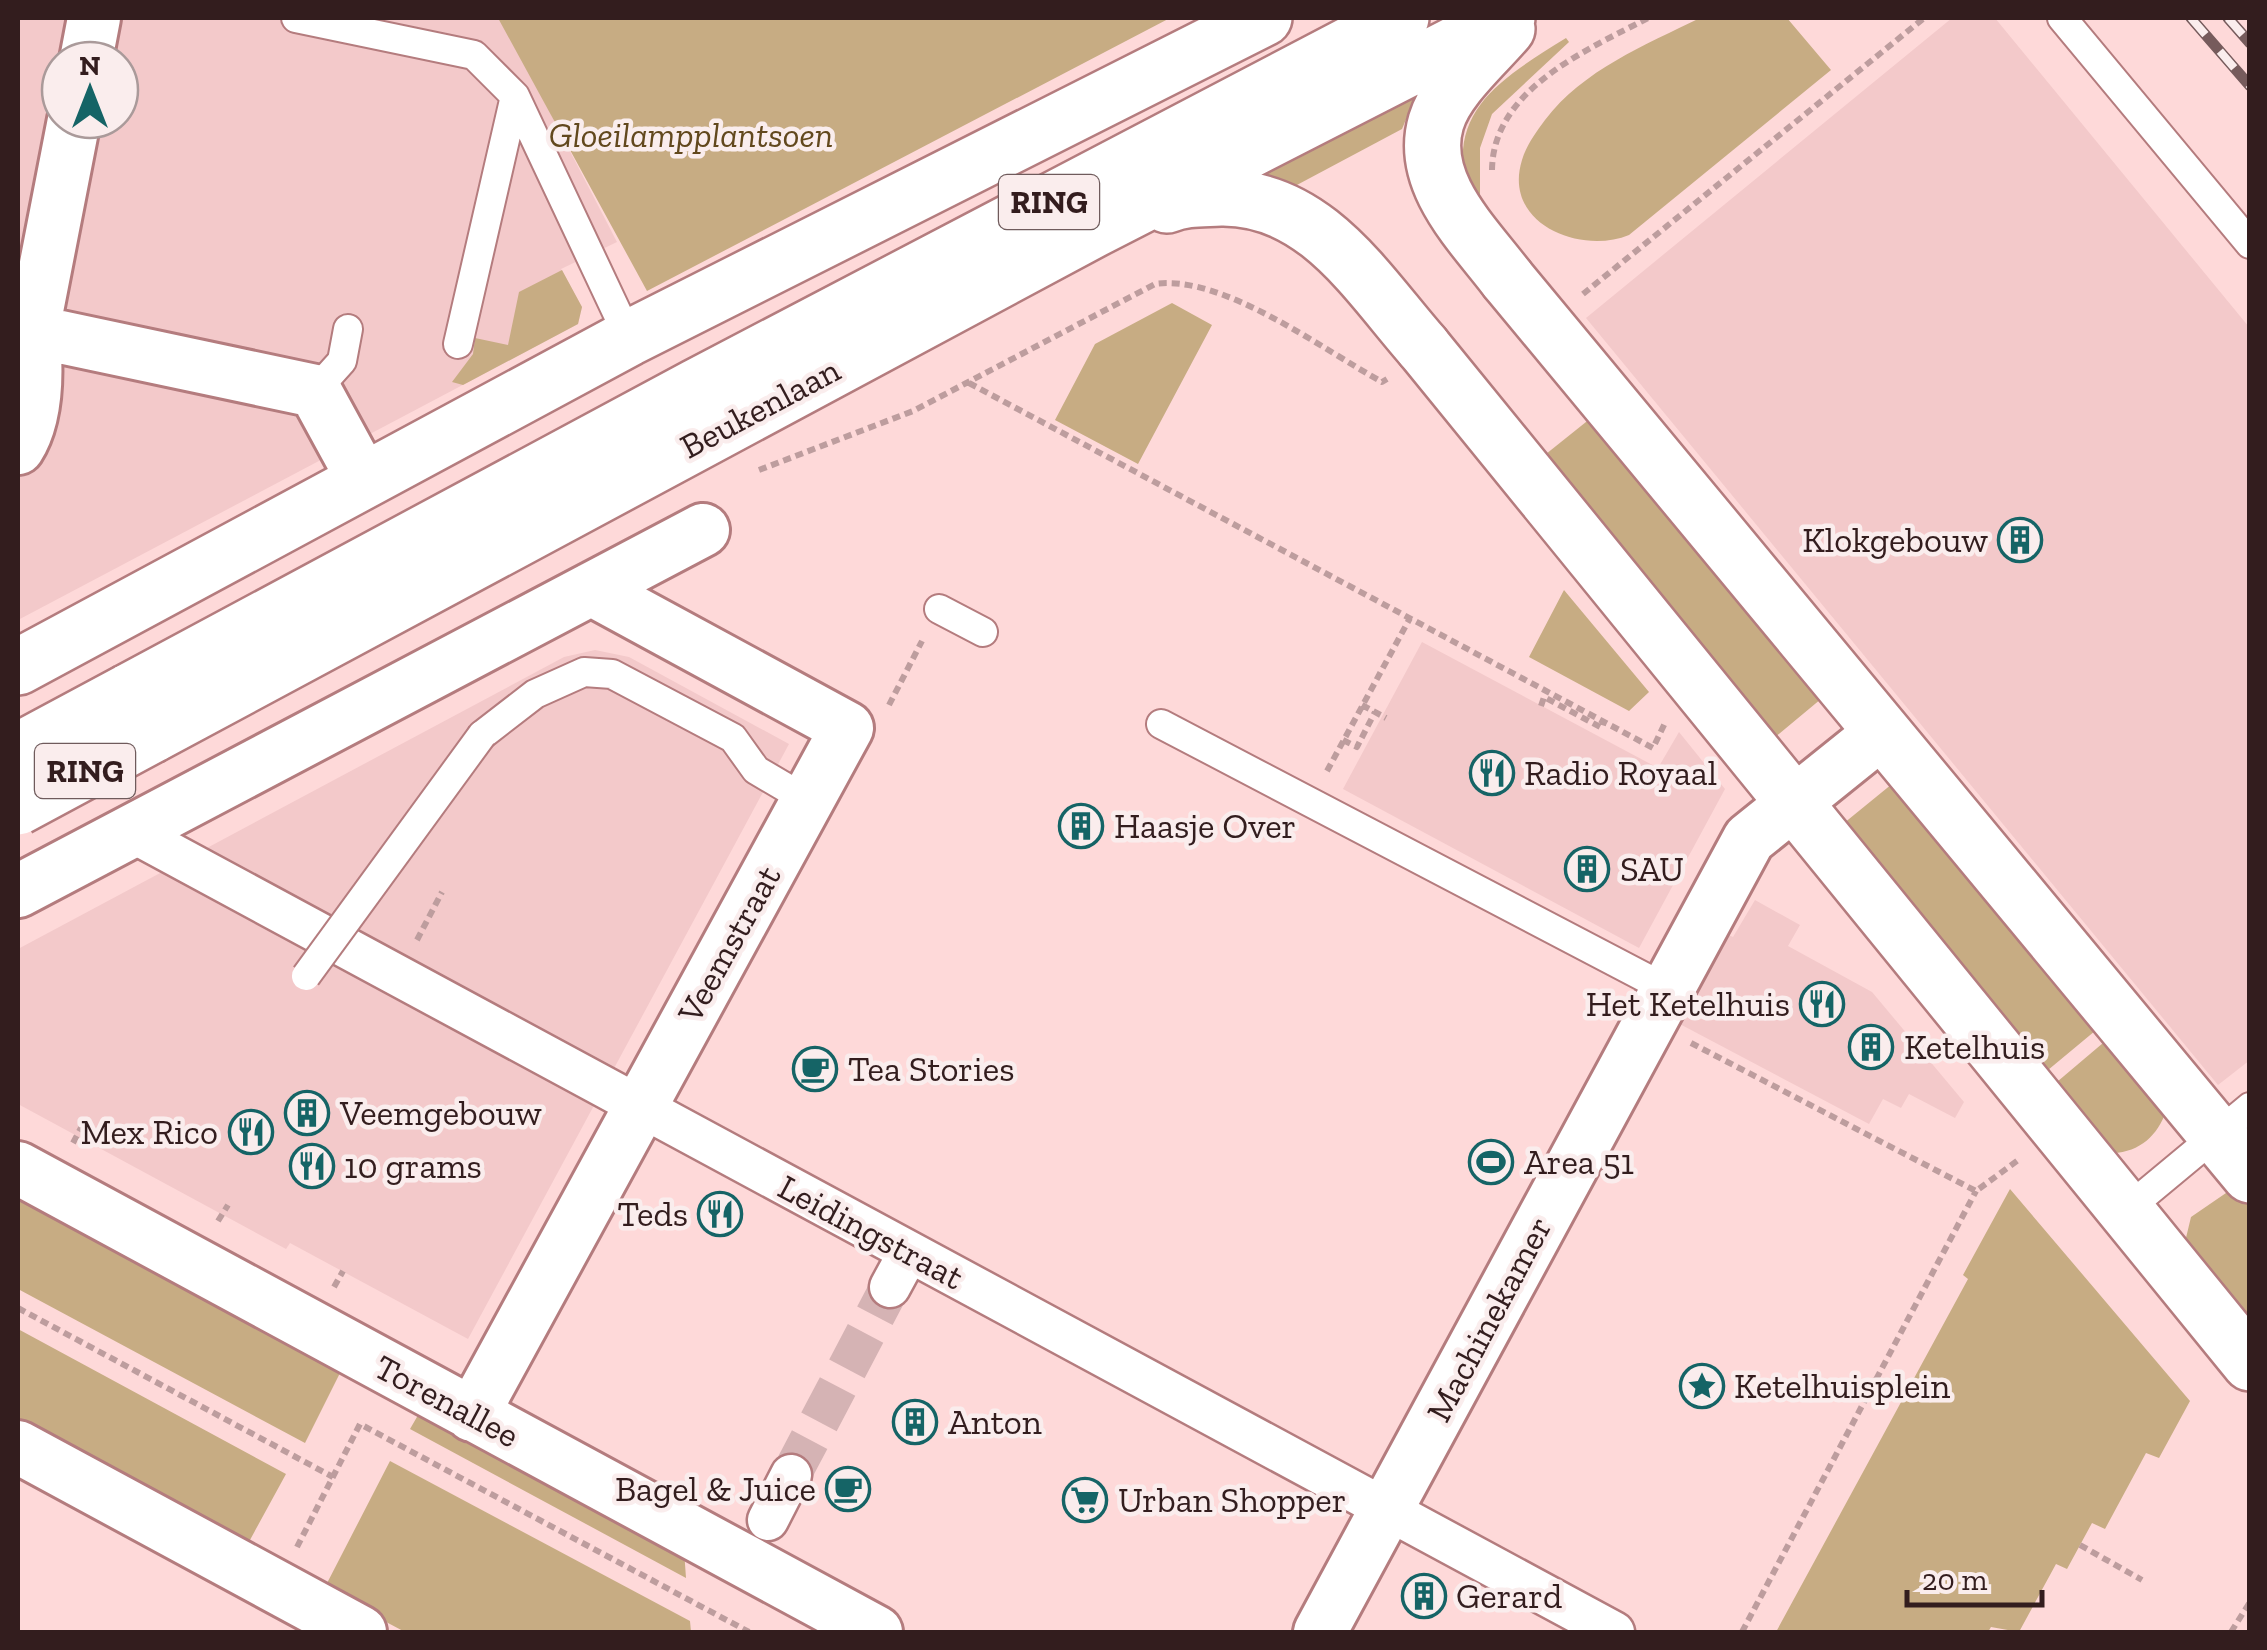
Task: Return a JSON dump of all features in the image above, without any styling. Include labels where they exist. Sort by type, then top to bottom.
[{"type":"main road","points":[[18,666],[629,338],[1264,18]]},
{"type":"main road","name":"Beukenlaan","points":[[18,807],[140,714],[696,387],[1401,18]]},
{"type":"main road","name":"Beukenlaan","points":[[18,751],[140,714],[1507,18]]},
{"type":"main road","points":[[1516,18],[1454,91],[1436,121],[1433,156],[1444,196],[1507,279],[1882,732],[2239,1139]]},
{"type":"main road","points":[[1094,230],[1182,199],[1250,198],[1289,210],[1320,230],[1423,346],[2250,1364]]},
{"type":"street","points":[[18,448],[24,438],[37,366],[23,338],[69,140]]},
{"type":"street","points":[[23,338],[315,390],[363,479]]},
{"type":"street","points":[[18,890],[704,530]]},
{"type":"street","points":[[591,589],[847,728]]},
{"type":"street","name":"Veemstraat","points":[[472,1415],[847,728]]},
{"type":"street","name":"Machinekamer","points":[[1320,1632],[1748,839],[1882,732]]},
{"type":"street","name":"Leidingstraat","points":[[130,832],[640,1108],[899,1270],[1386,1510],[1614,1632]]},
{"type":"street","name":"Torenallee","points":[[18,1168],[876,1632]]},
{"type":"street","points":[[18,1448],[360,1632]]},
{"type":"street","points":[[768,1520],[791,1475]]},
{"type":"lane","points":[[296,18],[474,56],[514,96],[629,338]]},
{"type":"lane","points":[[2062,18],[2250,244]]},
{"type":"lane","points":[[458,344],[514,96]]},
{"type":"lane","points":[[315,390],[342,361],[348,329]]},
{"type":"lane","points":[[939,609],[983,632]]},
{"type":"lane","points":[[306,976],[482,735],[535,694],[584,672],[612,674],[733,738],[756,770],[807,800]]},
{"type":"lane","points":[[1161,724],[1309,802],[1658,1006]]},
{"type":"lane","points":[[2126,1210],[2239,1139]]},
{"type":"path","points":[[1494,180],[1491,166],[1505,120],[1537,84],[1570,58],[1648,18]]},
{"type":"path","points":[[1567,307],[1924,18]]},
{"type":"path","name":"Beukenlaan","points":[[756,471],[913,412],[1155,284],[1181,280],[1214,288],[1382,382],[1423,346]]},
{"type":"path","points":[[968,382],[1653,748],[1669,714]]},
{"type":"path","points":[[847,728],[882,718],[939,609]]},
{"type":"path","points":[[1309,802],[1410,618]]},
{"type":"path","points":[[1541,706],[1544,698],[1602,728],[1604,722]]},
{"type":"path","points":[[1362,705],[1386,718]]},
{"type":"path","points":[[1343,740],[1357,746],[1375,712]]},
{"type":"path","points":[[1658,1006],[1976,1191]]},
{"type":"path","points":[[70,1150],[82,1126]]},
{"type":"path","points":[[1742,1632],[1976,1191],[2028,1153]]},
{"type":"path","points":[[215,1227],[228,1205]]},
{"type":"path","points":[[334,1289],[343,1271]]},
{"type":"path","points":[[18,1308],[333,1477]]},
{"type":"path","name":"Torenallee","points":[[294,1554],[360,1424],[749,1632]]},
{"type":"path","points":[[2080,1545],[2142,1580]]},
{"type":"path","points":[[2231,1632],[2250,1602]]},
{"type":"shaded area","points":[[18,18],[501,18],[617,242],[561,269],[582,307],[578,324],[18,620]]},
{"type":"shaded area","name":"Klokgebouw","points":[[1952,18],[1995,18],[2249,327],[2250,1060],[2218,1085],[1586,318]]},
{"type":"shaded area","name":"SAU","points":[[1422,642],[1658,768],[1679,732],[1725,789],[1639,948],[1343,789]]},
{"type":"shaded area","points":[[595,650],[629,657],[789,744],[468,1339],[290,1243],[286,1249],[18,1104],[18,949],[564,657]]},
{"type":"shaded area","name":"Ketelhuis","points":[[1755,900],[1800,925],[1788,946],[1872,992],[1964,1102],[1955,1118],[1909,1094],[1901,1108],[1883,1099],[1869,1124],[1676,1022],[1724,933],[1733,937]]},
{"type":"green space","name":"Gloeilampplantsoen","points":[[498,18],[1170,18],[647,291]]},
{"type":"green space","points":[[1700,18],[1787,18],[1831,70],[1629,235],[1589,241],[1550,229],[1534,217],[1524,202],[1519,182],[1522,160],[1532,139],[1560,102],[1596,73]]},
{"type":"green space","points":[[1566,38],[1569,42],[1492,114],[1480,148],[1480,197],[1471,203],[1463,146],[1481,103],[1518,69]]},
{"type":"green space","points":[[1417,93],[1402,129],[1295,186],[1259,177],[1259,166]]},
{"type":"green space","points":[[562,270],[582,307],[578,324],[463,385],[452,382],[473,354],[475,338],[508,345],[519,292]]},
{"type":"green space","points":[[1172,303],[1212,325],[1138,464],[1055,420],[1095,344]]},
{"type":"green space","points":[[1601,410],[1833,689],[1768,743],[1536,462]]},
{"type":"green space","points":[[1564,590],[1649,692],[1629,711],[1529,657]]},
{"type":"green space","points":[[1903,775],[2107,1021],[2042,1075],[1838,828]]},
{"type":"green space","points":[[2116,1032],[2166,1111],[2147,1141],[2113,1153],[2051,1087]]},
{"type":"green space","points":[[2010,1189],[2190,1401],[2159,1458],[2146,1453],[2105,1529],[2092,1523],[2067,1569],[2056,1564],[2019,1632],[1991,1627],[1988,1632],[1776,1632],[1968,1279],[1963,1275]]},
{"type":"green space","points":[[18,1192],[343,1367],[305,1443],[18,1289]]},
{"type":"green space","points":[[2226,1193],[2249,1197],[2249,1328],[2185,1242],[2191,1217]]},
{"type":"green space","points":[[18,1329],[286,1474],[245,1549],[18,1427]]},
{"type":"green space","points":[[421,1410],[684,1550],[686,1578],[410,1429]]},
{"type":"green space","points":[[390,1461],[690,1621],[691,1632],[405,1632],[324,1589]]},
{"type":"tunnel","points":[[791,1475],[890,1287]]},
{"type":"railway","points":[[2191,18],[2250,86]]},
{"type":"railway","points":[[2228,18],[2250,43]]},
{"type":"place","name":"Klokgebouw","points":[[2020,540]]},
{"type":"place","name":"Radio Royaal","points":[[1492,773]]},
{"type":"place","name":"Haasje Over","points":[[1081,826]]},
{"type":"place","name":"SAU","points":[[1587,869]]},
{"type":"place","name":"Het Ketelhuis","points":[[1822,1004]]},
{"type":"place","name":"Ketelhuis","points":[[1871,1047]]},
{"type":"place","name":"Tea Stories","points":[[815,1069]]},
{"type":"place","name":"Veemgebouw","points":[[307,1113]]},
{"type":"place","name":"Mex Rico","points":[[251,1132]]},
{"type":"place","name":"Area 51","points":[[1491,1162]]},
{"type":"place","name":"10 grams","points":[[312,1166]]},
{"type":"place","name":"Teds","points":[[720,1214]]},
{"type":"place","name":"Ketelhuisplein","points":[[1702,1386]]},
{"type":"place","name":"Anton","points":[[915,1422]]},
{"type":"place","name":"Bagel & Juice","points":[[848,1489]]},
{"type":"place","name":"Urban Shopper","points":[[1085,1500]]},
{"type":"place","name":"Gerard","points":[[1424,1596]]}]
